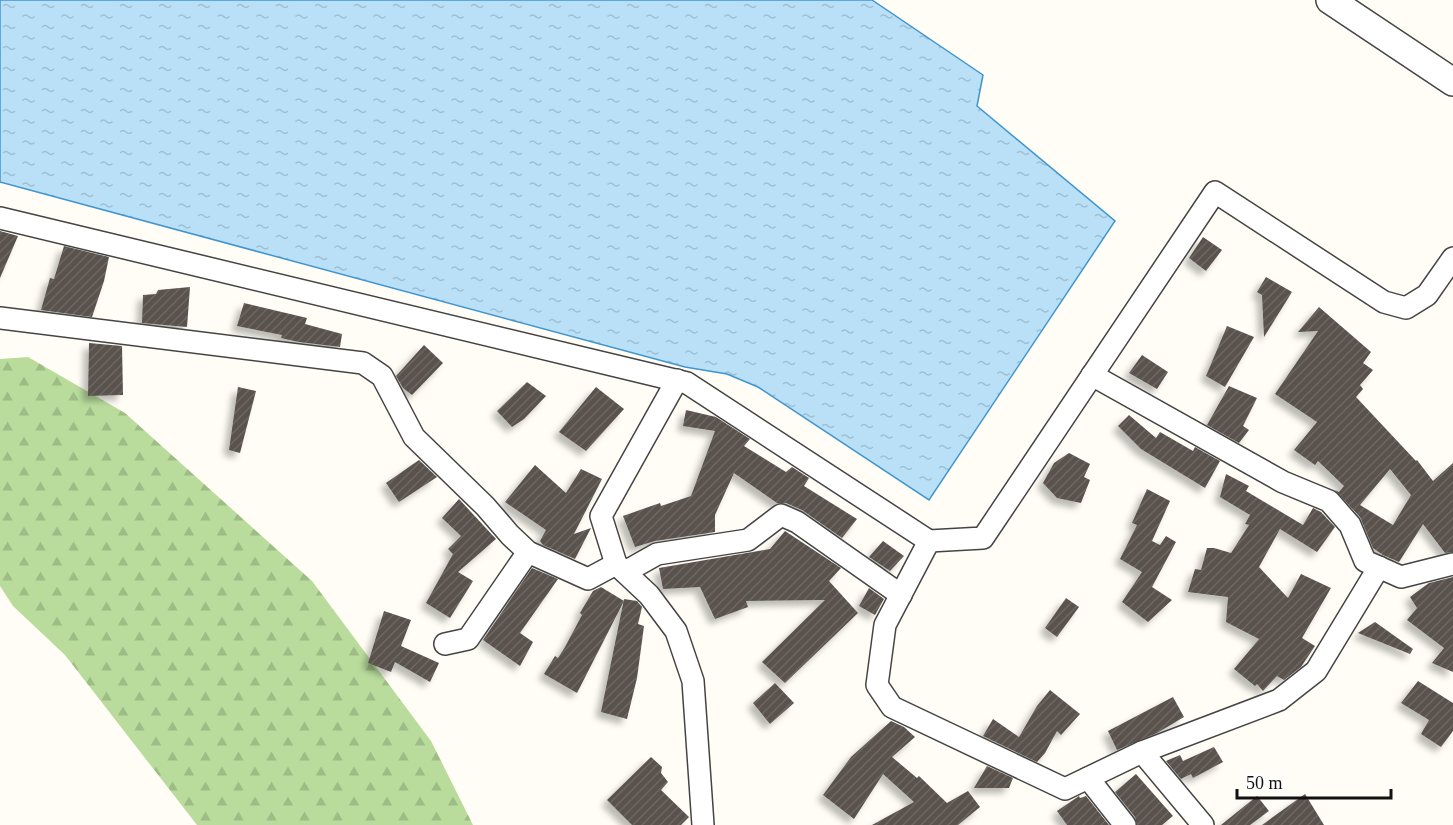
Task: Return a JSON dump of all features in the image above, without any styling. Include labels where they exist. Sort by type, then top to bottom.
[{"type":"street","points":[[1330,0],[1453,82]]},
{"type":"street","points":[[0,218],[687,383],[929,541],[983,538],[1215,192],[1384,302],[1406,308],[1420,300],[1427,295],[1453,258]]},
{"type":"street","points":[[0,318],[363,363],[382,376],[414,436],[485,506],[510,536],[528,552],[588,579],[657,554],[748,540],[781,514],[797,522],[901,595]]},
{"type":"street","points":[[1092,375],[1283,482],[1329,501],[1350,525],[1365,561],[1401,578],[1453,564]]},
{"type":"street","points":[[677,380],[600,516],[620,568],[649,595],[676,631],[693,681],[703,825]]},
{"type":"street","points":[[929,541],[885,626],[877,685],[892,707],[1065,789],[1143,752],[1279,700],[1316,671],[1379,567]]},
{"type":"street","points":[[445,644],[468,639],[528,552]]},
{"type":"street","points":[[1143,752],[1203,825]]},
{"type":"street","points":[[1088,778],[1125,825]]},
{"type":"green space","points":[[28,357],[125,413],[312,581],[431,741],[473,825],[197,825],[65,655],[13,606],[0,586],[0,359]]},
{"type":"water","points":[[0,0],[872,0],[983,75],[977,106],[1115,221],[929,500],[758,387],[727,374],[685,367],[0,182]]},
{"type":"building","points":[[0,231],[18,236],[0,278]]},
{"type":"building","points":[[1203,237],[1222,250],[1206,271],[1189,258]]},
{"type":"building","points":[[64,246],[109,257],[92,317],[41,310],[50,278],[54,279]]},
{"type":"building","points":[[1266,277],[1292,292],[1264,337],[1262,295],[1257,292]]},
{"type":"building","points":[[190,287],[187,327],[142,323],[143,295],[156,294],[158,290]]},
{"type":"building","points":[[244,303],[307,318],[305,324],[342,334],[340,347],[299,342],[281,338],[282,335],[237,326]]},
{"type":"building","points":[[1319,307],[1371,352],[1363,363],[1373,370],[1360,385],[1363,389],[1356,397],[1417,460],[1433,481],[1453,463],[1453,552],[1445,553],[1423,524],[1399,562],[1383,555],[1373,548],[1360,517],[1335,490],[1339,492],[1344,486],[1318,461],[1315,465],[1294,450],[1317,422],[1275,394],[1318,331],[1298,332]],"holes":[[[1390,469],[1411,495],[1393,525],[1360,505]]]},
{"type":"building","points":[[1227,326],[1254,337],[1225,387],[1206,376]]},
{"type":"building","points":[[89,343],[122,346],[123,395],[88,396]]},
{"type":"building","points":[[424,345],[443,363],[412,395],[403,388],[396,376]]},
{"type":"building","points":[[1142,355],[1168,372],[1157,389],[1129,373]]},
{"type":"building","points":[[527,382],[546,396],[524,419],[512,427],[497,411]]},
{"type":"building","points":[[1229,386],[1257,398],[1243,426],[1249,430],[1239,443],[1207,425]]},
{"type":"building","points":[[238,387],[256,391],[240,453],[229,450]]},
{"type":"building","points":[[596,387],[624,409],[586,451],[559,432]]},
{"type":"building","points":[[686,410],[716,417],[750,439],[744,446],[786,472],[792,467],[809,478],[804,486],[857,519],[842,538],[802,510],[786,503],[777,503],[734,473],[715,515],[715,532],[655,541],[635,547],[623,516],[660,503],[661,506],[691,496],[715,431],[683,426]]},
{"type":"building","points":[[1129,415],[1156,438],[1160,432],[1193,451],[1195,447],[1220,461],[1205,488],[1141,449],[1118,426]]},
{"type":"building","points":[[1069,453],[1090,464],[1084,477],[1090,480],[1081,503],[1057,498],[1043,483],[1054,463]]},
{"type":"building","points":[[419,460],[437,477],[399,502],[386,483]]},
{"type":"building","points":[[535,465],[566,493],[581,469],[602,479],[574,534],[591,528],[575,559],[543,545],[540,541],[546,530],[505,502]]},
{"type":"building","points":[[1226,474],[1249,486],[1246,491],[1303,525],[1313,508],[1321,512],[1335,527],[1317,552],[1280,529],[1259,567],[1288,598],[1301,574],[1331,588],[1302,638],[1315,646],[1301,667],[1284,680],[1277,676],[1263,691],[1257,684],[1255,686],[1234,669],[1259,639],[1226,622],[1228,597],[1188,592],[1195,569],[1201,570],[1207,548],[1231,553],[1249,525],[1245,524],[1250,515],[1220,497]]},
{"type":"building","points":[[1147,489],[1170,501],[1152,541],[1160,545],[1166,536],[1176,542],[1152,587],[1172,600],[1148,622],[1122,602],[1142,572],[1120,559],[1137,525],[1132,523]]},
{"type":"building","points":[[459,499],[496,539],[458,572],[473,581],[450,618],[426,603],[453,554],[448,549],[461,536],[442,518]]},
{"type":"building","points":[[785,531],[841,568],[829,581],[858,613],[785,683],[762,662],[825,600],[746,601],[748,607],[715,619],[700,587],[663,589],[659,568],[770,549]]},
{"type":"building","points":[[883,541],[904,556],[890,571],[869,557]]},
{"type":"building","points":[[532,568],[558,579],[520,633],[533,642],[520,666],[483,640]]},
{"type":"building","points":[[1453,577],[1453,672],[1432,663],[1444,648],[1407,620],[1417,608],[1410,597],[1429,583]]},
{"type":"building","points":[[601,587],[624,601],[577,693],[544,674],[555,656],[558,658],[565,647],[593,591]]},
{"type":"building","points":[[869,588],[884,599],[875,615],[859,606]]},
{"type":"building","points":[[1066,598],[1079,607],[1057,637],[1045,628]]},
{"type":"building","points":[[624,599],[637,601],[642,607],[638,624],[644,626],[637,678],[627,719],[601,712]]},
{"type":"building","points":[[384,611],[411,620],[401,646],[439,663],[430,682],[395,662],[391,672],[368,663]]},
{"type":"building","points":[[1375,622],[1413,649],[1410,654],[1358,633]]},
{"type":"building","points":[[1418,681],[1453,703],[1453,731],[1441,747],[1421,734],[1429,720],[1401,703]]},
{"type":"building","points":[[775,683],[794,703],[770,724],[753,703]]},
{"type":"building","points":[[1050,690],[1080,714],[1061,735],[1057,731],[1045,753],[1037,762],[983,736],[993,719],[1019,737],[1037,706]]},
{"type":"building","points":[[1173,697],[1184,717],[1157,733],[1117,750],[1108,731]]},
{"type":"building","points":[[891,721],[904,727],[915,737],[892,757],[917,778],[919,776],[947,803],[968,791],[980,807],[958,825],[872,825],[914,802],[883,774],[854,819],[823,795],[851,757]]},
{"type":"building","points":[[1214,747],[1223,762],[1193,778],[1191,774],[1181,779],[1166,761],[1180,755],[1183,761]]},
{"type":"building","points":[[651,757],[662,767],[661,773],[668,782],[661,790],[689,817],[681,825],[632,825],[607,800]]},
{"type":"building","points":[[987,766],[1013,778],[1009,788],[974,788]]},
{"type":"building","points":[[1136,774],[1173,816],[1162,825],[1137,825],[1135,817],[1115,792]]},
{"type":"building","points":[[1305,794],[1324,825],[1262,825]]},
{"type":"building","points":[[1079,796],[1080,798],[1086,796],[1109,825],[1067,825],[1057,811]]},
{"type":"building","points":[[1257,796],[1269,811],[1250,825],[1221,825]]}]
